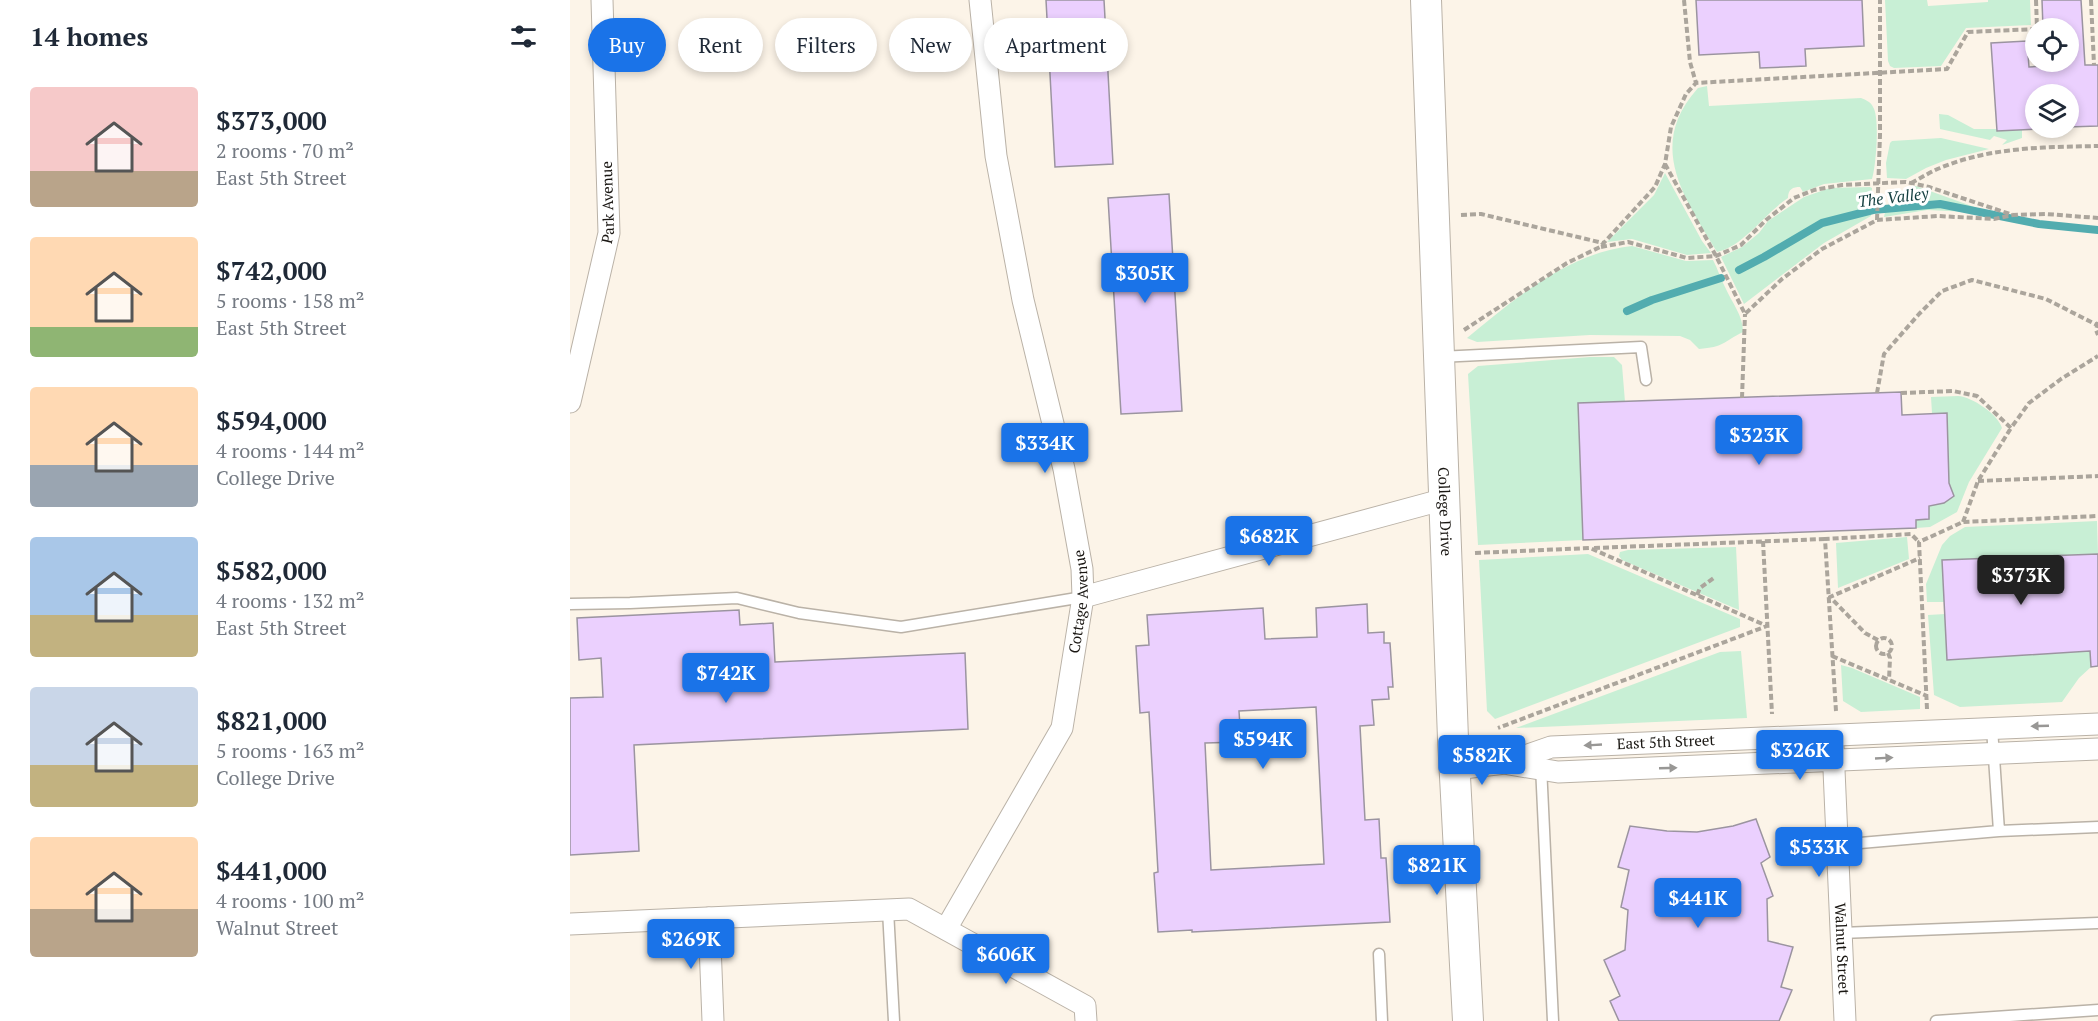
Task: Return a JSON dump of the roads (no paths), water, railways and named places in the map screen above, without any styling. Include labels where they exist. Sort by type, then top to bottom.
[{"type":"street","name":"Park Avenue","points":[[570,402],[609,233],[602,0]]},
{"type":"street","name":"Cottage Avenue","points":[[946,929],[1062,728],[1083,597],[1082,569],[1064,469],[1023,300],[996,156],[981,0]]},
{"type":"street","name":"College Drive","points":[[1426,0],[1448,346],[1444,500],[1468,1021]]},
{"type":"street","points":[[1083,597],[1444,500]]},
{"type":"street","name":"East 5th Street","points":[[1455,770],[1540,760],[1551,747],[1835,726],[1992,728],[2098,724]]},
{"type":"street","name":"Walnut Street","points":[[1835,726],[1834,760],[1845,1021]]},
{"type":"street","points":[[1540,760],[1558,772],[2098,749]]},
{"type":"street","points":[[570,924],[909,909],[1086,1014]]},
{"type":"street","points":[[709,918],[713,1021]]},
{"type":"lane","points":[[1448,346],[1641,347],[1646,380]]},
{"type":"lane","points":[[570,604],[737,598],[799,613],[902,627],[1083,597]]},
{"type":"lane","points":[[1992,728],[1999,831]]},
{"type":"lane","points":[[1540,760],[1553,1021]]},
{"type":"lane","points":[[1837,845],[1999,831],[2098,827]]},
{"type":"lane","points":[[888,910],[894,1021]]},
{"type":"lane","points":[[1841,933],[2098,923]]},
{"type":"lane","points":[[1379,954],[1382,1021]]},
{"type":"lane","points":[[1936,1021],[2098,1010]]},
{"type":"waterway","name":"The Valley","points":[[1739,270],[1822,223],[1873,210],[1940,204],[2039,224],[2098,230]]},
{"type":"waterway","name":"The Valley","points":[[1627,311],[1652,300],[1721,278]]}]
